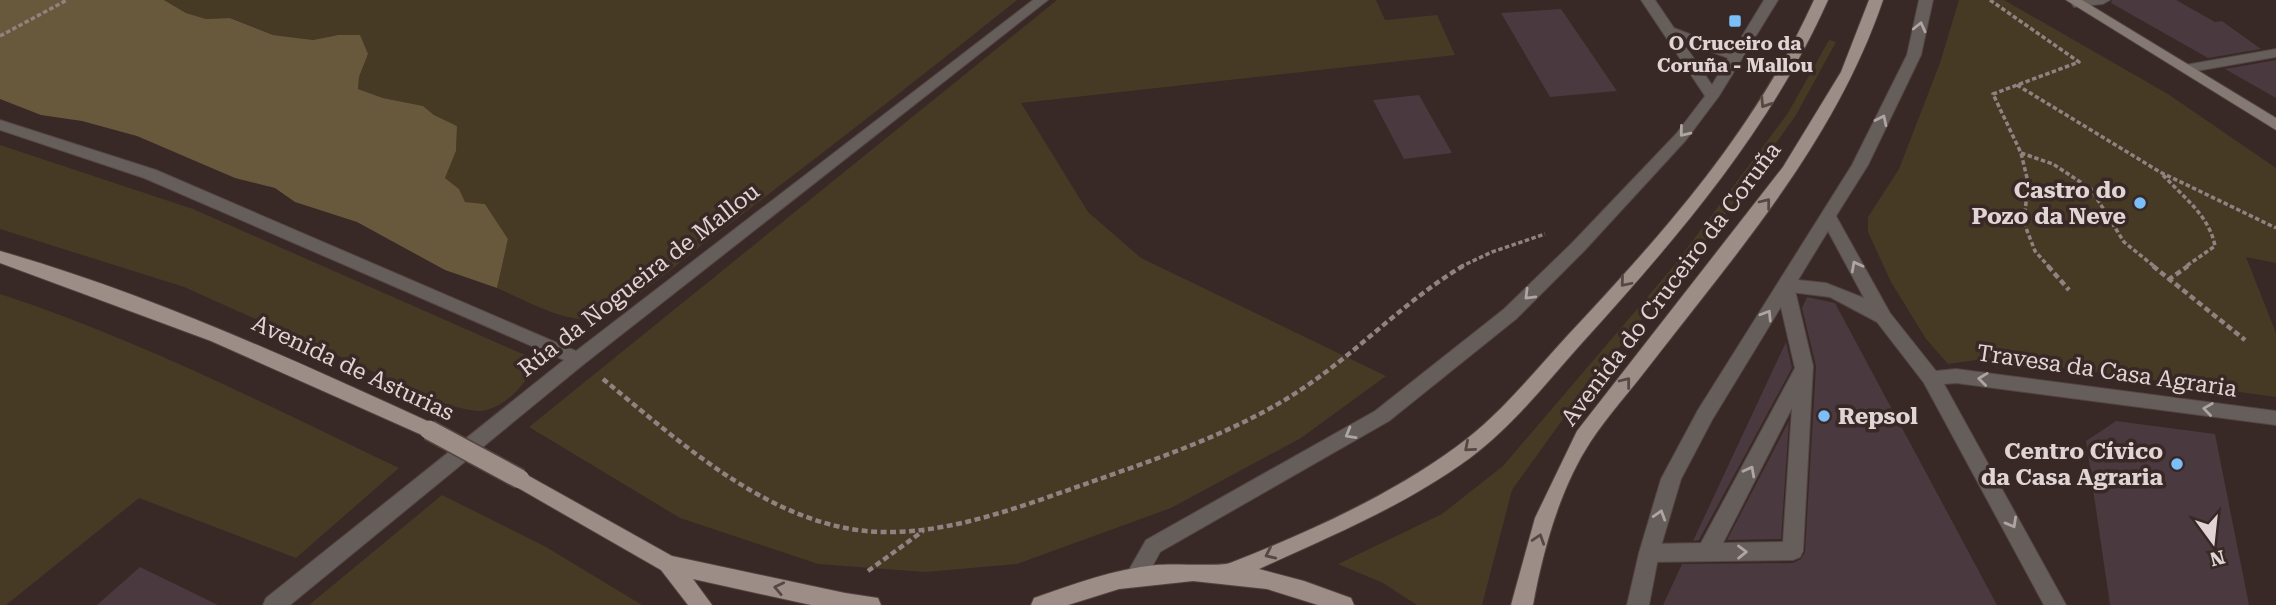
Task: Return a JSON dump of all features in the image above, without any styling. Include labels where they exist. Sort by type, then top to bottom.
[{"type":"main road","name":"Avenida do Cruceiro da Coruña","points":[[1231,572],[1402,494],[1464,452],[1507,413],[1608,302],[1732,154],[1795,56],[1821,0]]},
{"type":"main road","name":"Avenida do Cruceiro da Coruña","points":[[1522,605],[1527,574],[1545,519],[1562,475],[1584,436],[1766,203],[1809,142],[1857,56],[1876,0]]},
{"type":"main road","points":[[2073,1],[2276,125]]},
{"type":"main road","name":"Avenida de Asturias","points":[[0,257],[159,313],[273,358],[429,430],[668,564],[845,603],[870,605]]},
{"type":"main road","name":"Avenida de Asturias","points":[[668,564],[701,605]]},
{"type":"main road","points":[[1042,605],[1087,586],[1136,575],[1206,569],[1302,587],[1343,605]]},
{"type":"street","name":"Rúa da Nogueira de Mallou","points":[[274,605],[578,359],[1041,0]]},
{"type":"street","points":[[1648,0],[1712,96]]},
{"type":"street","points":[[1136,575],[1153,546],[1381,416],[1510,314],[1578,247],[1681,137],[1712,96],[1770,0]]},
{"type":"street","points":[[1638,605],[1649,553],[1671,479],[1705,415],[1860,165],[1914,55],[1926,0]]},
{"type":"street","points":[[2073,1],[2103,0]]},
{"type":"street","points":[[1668,31],[1737,57]]},
{"type":"street","points":[[2185,69],[2276,53]]},
{"type":"street","points":[[0,125],[150,174],[578,359]]},
{"type":"street","points":[[1827,215],[1883,317],[1931,378],[2055,605]]},
{"type":"street","points":[[1785,286],[1817,285],[1845,295],[1883,317]]},
{"type":"street","points":[[1649,553],[1794,551],[1804,366],[1785,286]]},
{"type":"street","points":[[1707,553],[1804,366]]},
{"type":"street","name":"Travesa da Casa Agraria","points":[[1931,378],[1975,378],[2276,418]]},
{"type":"path","points":[[0,36],[67,0]]},
{"type":"path","points":[[1990,0],[2079,62],[1993,94],[2021,153],[2028,182],[2024,223],[2035,251],[2069,290]]},
{"type":"path","points":[[2018,85],[2160,172],[2276,228]]},
{"type":"path","points":[[2021,153],[2053,164],[2091,189],[2124,242],[2245,340]]},
{"type":"path","points":[[2160,172],[2207,220],[2214,234],[2215,246],[2168,279]]},
{"type":"path","points":[[578,359],[706,461],[772,501],[827,522],[876,532],[924,531],[982,518],[1116,473],[1241,421],[1298,391],[1462,267],[1498,249],[1556,230]]},
{"type":"path","points":[[856,580],[924,531]]},
{"type":"shaded area","points":[[0,0],[164,0],[186,13],[206,19],[230,18],[273,35],[313,40],[338,35],[360,35],[368,54],[359,77],[358,89],[383,98],[423,106],[434,115],[457,126],[456,151],[445,178],[459,189],[465,202],[485,204],[508,239],[497,288],[445,270],[357,222],[295,202],[275,188],[235,178],[137,136],[82,121],[41,115],[0,99]]},
{"type":"shaded area","points":[[164,0],[1017,0],[650,286],[616,309],[600,316],[577,319],[554,313],[497,288],[508,239],[485,204],[464,202],[459,189],[445,178],[456,151],[457,126],[434,115],[423,106],[383,98],[358,89],[359,77],[368,54],[338,35],[313,40],[273,35],[231,18],[206,19],[186,13]]},
{"type":"shaded area","points":[[1057,0],[1376,0],[1385,20],[1437,15],[1455,55],[1021,103],[1088,212],[1141,258],[1386,376],[1301,438],[1171,508],[1017,564],[925,572],[818,564],[680,518],[529,427]]},
{"type":"shaded area","points":[[1959,0],[2004,0],[2168,94],[2276,168],[2276,263],[2246,257],[2276,333],[2276,397],[1991,358],[1948,364],[1926,339],[1891,282],[1868,232],[1868,217],[1899,169],[1940,63]]},
{"type":"shaded area","points":[[1829,40],[1836,42],[1796,115],[1725,215],[1571,408],[1512,490],[1482,605],[1417,605],[1383,583],[1338,564],[1442,514],[1503,466],[1673,267],[1788,113]]},
{"type":"shaded area","points":[[0,145],[193,209],[525,355],[533,365],[530,373],[512,396],[487,410],[450,406],[184,287],[0,229]]},
{"type":"shaded area","points":[[0,294],[153,352],[399,468],[296,558],[139,498],[6,605],[0,605]]},
{"type":"shaded area","points":[[442,495],[546,547],[642,605],[309,605]]},
{"type":"building","points":[[2112,0],[2176,0],[2215,22],[2222,21],[2261,49],[2208,58],[2111,3]]},
{"type":"building","points":[[1561,9],[1617,91],[1550,97],[1501,13]]},
{"type":"building","points":[[2276,60],[2276,98],[2225,69]]},
{"type":"building","points":[[1419,95],[1452,153],[1404,159],[1373,100]]},
{"type":"building","name":"Repsol","points":[[1807,297],[1835,303],[1997,605],[1663,605],[1682,564],[1793,563],[1801,559],[1805,552],[1816,366],[1802,308]]},
{"type":"building","points":[[1786,342],[1792,368],[1699,540],[1693,541]]},
{"type":"building","points":[[1789,421],[1781,539],[1727,540]]},
{"type":"building","points":[[2116,421],[2215,434],[2249,605],[2110,605],[2086,441]]},
{"type":"building","points":[[140,567],[218,605],[97,605]]},
{"type":"place","name":"O Cruceiro da Coruña - Mallou","points":[[1735,21]]},
{"type":"place","name":"Castro do Pozo da Neve","points":[[2140,203]]},
{"type":"place","name":"Repsol","points":[[1824,416]]},
{"type":"place","name":"Centro Cívico da Casa Agraria","points":[[2177,464]]}]
